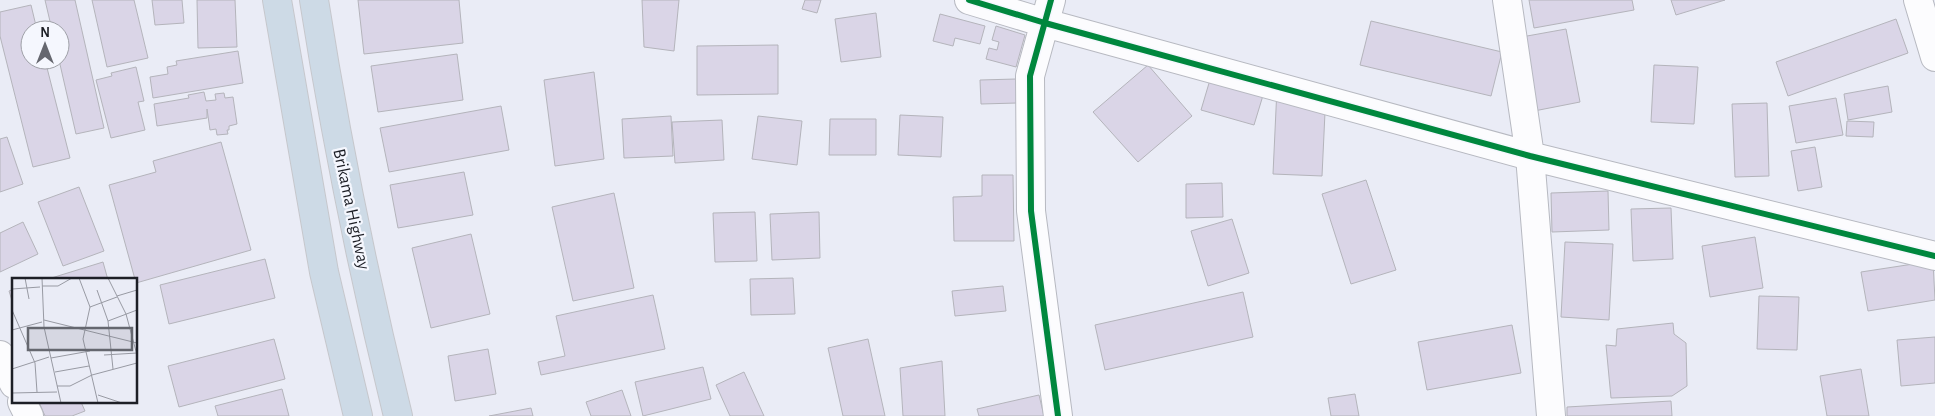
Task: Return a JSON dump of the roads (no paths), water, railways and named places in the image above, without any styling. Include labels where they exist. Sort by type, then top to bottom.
[{"type":"highway","name":"Brikama Highway","points":[[276,0],[324,272],[358,416]]},
{"type":"highway","name":"Brikama Highway","points":[[314,0],[332,114],[374,319],[398,416]]},
{"type":"street","points":[[969,0],[1048,12],[1530,156],[1935,256]]},
{"type":"street","points":[[1507,0],[1530,156],[1551,416]]},
{"type":"street","points":[[1048,12],[1030,76],[1031,211],[1058,416]]},
{"type":"street","points":[[1926,12],[1935,57]]},
{"type":"street","points":[[0,355],[12,380]]},
{"type":"street","points":[[23,404],[29,416]]}]
